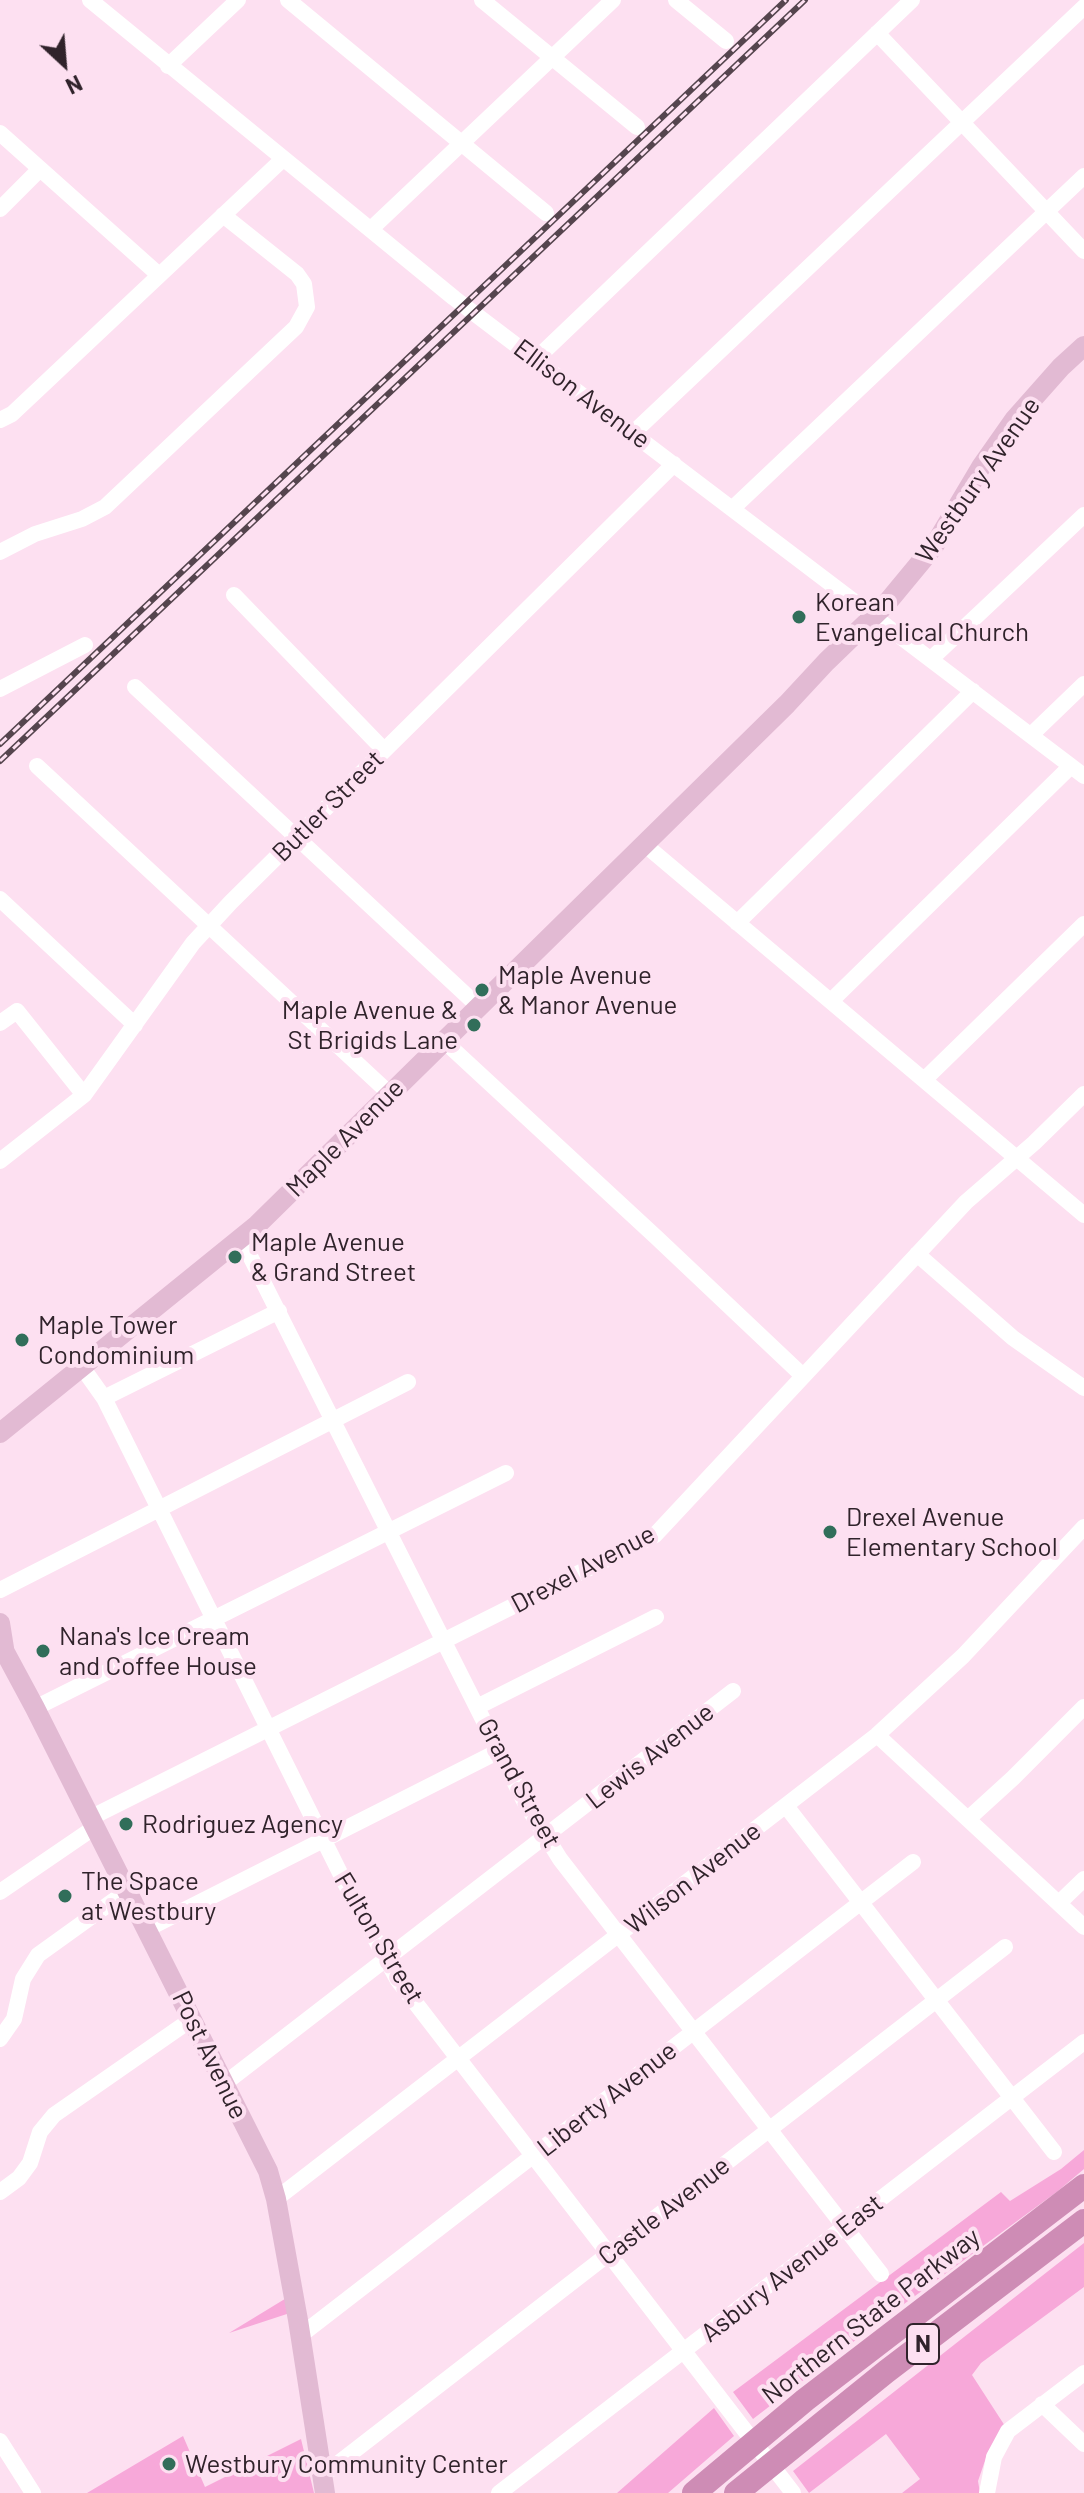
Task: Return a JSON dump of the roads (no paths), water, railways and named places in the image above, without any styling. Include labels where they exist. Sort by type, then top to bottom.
[{"type":"highway","name":"Northern State Parkway","points":[[694,2493],[837,2375],[1084,2186]]},
{"type":"highway","name":"Northern State Parkway","points":[[736,2493],[887,2371],[1084,2221]]},
{"type":"highway","points":[[685,2493],[715,2475]]},
{"type":"main road","name":"Westbury Avenue","points":[[873,615],[886,604],[934,546],[981,467],[1014,420],[1084,346]]},
{"type":"main road","name":"Maple Avenue","points":[[0,1433],[257,1225],[787,704],[873,615]]},
{"type":"main road","name":"Post Avenue","points":[[0,1623],[1,1647],[35,1708],[268,2171],[301,2335],[324,2484]]},
{"type":"street","name":"Ellison Avenue","points":[[90,0],[454,298],[1078,771]]},
{"type":"street","points":[[168,66],[238,0]]},
{"type":"street","points":[[288,0],[546,213]]},
{"type":"street","points":[[482,0],[637,127]]},
{"type":"street","points":[[371,229],[613,0]]},
{"type":"street","points":[[676,0],[726,41]]},
{"type":"street","points":[[536,359],[912,0]]},
{"type":"street","points":[[633,433],[1084,7]]},
{"type":"street","points":[[877,33],[1084,251]]},
{"type":"street","points":[[0,133],[159,275]]},
{"type":"street","points":[[0,420],[12,414],[283,159]]},
{"type":"street","points":[[0,209],[40,169]]},
{"type":"street","points":[[733,508],[1084,176]]},
{"type":"street","points":[[0,552],[35,534],[82,519],[105,507],[301,321],[307,307],[304,284],[297,274],[223,215]]},
{"type":"street","name":"Butler Street","points":[[0,1161],[84,1095],[193,943],[674,464]]},
{"type":"street","points":[[931,659],[1084,515]]},
{"type":"street","points":[[234,595],[384,750]]},
{"type":"street","points":[[0,689],[85,645]]},
{"type":"street","points":[[1031,735],[1084,684]]},
{"type":"street","points":[[135,687],[479,1007]]},
{"type":"street","points":[[737,923],[973,691]]},
{"type":"street","points":[[37,766],[390,1094]]},
{"type":"street","points":[[831,1001],[1078,771]]},
{"type":"street","points":[[644,844],[1084,1215]]},
{"type":"street","points":[[0,899],[135,1025]]},
{"type":"street","points":[[924,1080],[1084,924]]},
{"type":"street","points":[[0,1023],[17,1011],[84,1095]]},
{"type":"street","points":[[444,1041],[803,1376]]},
{"type":"street","name":"Drexel Avenue","points":[[0,1892],[92,1822],[655,1535],[966,1202],[1084,1094]]},
{"type":"street","name":"Grand Street","points":[[241,1238],[524,1801],[560,1859],[881,2274]]},
{"type":"street","points":[[917,1254],[1013,1338],[1084,1388]]},
{"type":"street","points":[[104,1398],[279,1311]]},
{"type":"street","name":"Fulton Street","points":[[82,1367],[104,1398],[323,1840],[397,1979],[790,2488]]},
{"type":"street","points":[[0,1590],[408,1382]]},
{"type":"street","points":[[35,1708],[506,1473]]},
{"type":"street","name":"Wilson Avenue","points":[[276,2199],[877,1735],[963,1656],[1084,1527]]},
{"type":"street","points":[[477,1707],[656,1617]]},
{"type":"street","name":"Lewis Avenue","points":[[224,2084],[733,1691]]},
{"type":"street","points":[[968,1819],[1084,1707]]},
{"type":"street","points":[[877,1735],[1084,1927]]},
{"type":"street","points":[[147,1929],[499,1751]]},
{"type":"street","points":[[786,1806],[1054,2152]]},
{"type":"street","name":"Liberty Avenue","points":[[301,2335],[913,1862]]},
{"type":"street","points":[[1059,1903],[1084,1879]]},
{"type":"street","points":[[0,2039],[14,2019],[23,1979],[38,1955],[127,1891]]},
{"type":"street","name":"Castle Avenue","points":[[324,2484],[609,2253],[1005,1947]]},
{"type":"street","points":[[0,2192],[25,2171],[40,2132],[54,2115],[192,2019]]},
{"type":"street","name":"Asbury Avenue East","points":[[499,2493],[1084,2042]]},
{"type":"street","points":[[987,2493],[994,2457],[1008,2431],[1084,2373]]},
{"type":"street","points":[[1042,2404],[1084,2444]]},
{"type":"street","points":[[0,2441],[27,2491]]},
{"type":"railway","points":[[0,744],[786,0]]},
{"type":"railway","points":[[0,761],[805,0]]},
{"type":"place","name":"Korean Evangelical Church","points":[[799,617]]},
{"type":"place","name":"Maple Avenue & Manor Avenue","points":[[482,990]]},
{"type":"place","name":"Maple Avenue & St Brigids Lane","points":[[474,1025]]},
{"type":"place","name":"Maple Avenue & Grand Street","points":[[235,1257]]},
{"type":"place","name":"Maple Tower Condominium","points":[[22,1340]]},
{"type":"place","name":"Drexel Avenue Elementary School","points":[[830,1532]]},
{"type":"place","name":"Nana's Ice Cream and Coffee House","points":[[43,1651]]},
{"type":"place","name":"Rodriguez Agency","points":[[126,1824]]},
{"type":"place","name":"The Space at Westbury","points":[[65,1896]]},
{"type":"place","name":"Westbury Community Center","points":[[169,2464]]}]
